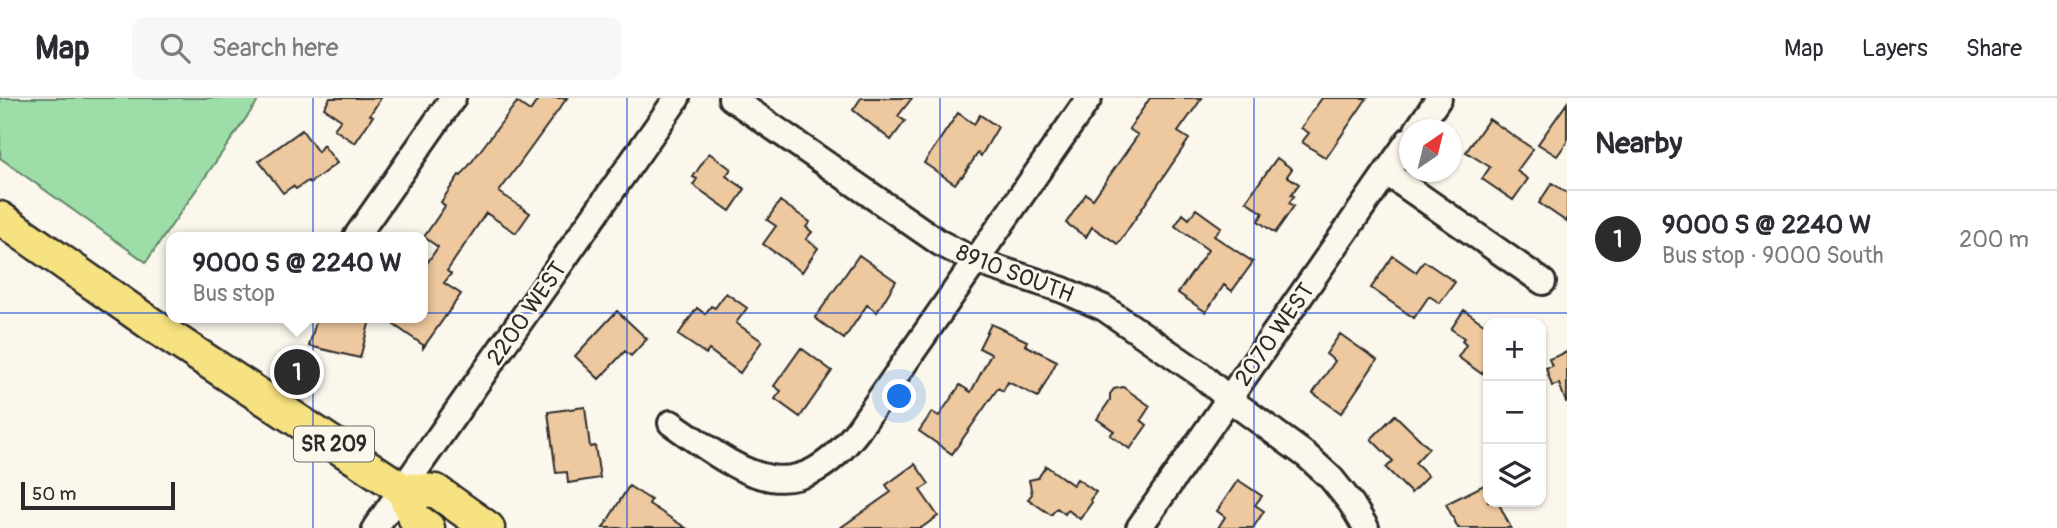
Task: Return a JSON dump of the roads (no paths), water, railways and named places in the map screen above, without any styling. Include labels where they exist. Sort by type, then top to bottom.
[{"type":"main road","name":"SR 209","points":[[0,218],[154,326],[402,489],[436,491],[488,528]]},
{"type":"main road","points":[[402,489],[415,519],[428,528]]},
{"type":"street","points":[[359,232],[453,98]]},
{"type":"street","name":"2200 WEST","points":[[375,528],[677,98]]},
{"type":"street","name":"8910 SOUTH","points":[[731,98],[940,243],[975,261],[1063,290],[1104,308],[1200,374],[1229,399],[1307,456],[1331,478],[1366,528]]},
{"type":"street","points":[[671,423],[736,467],[760,477],[786,479],[806,474],[823,466],[840,453],[1089,98]]},
{"type":"street","points":[[1425,119],[1439,98]]},
{"type":"street","name":"2070 WEST","points":[[1139,528],[1399,155]]},
{"type":"street","points":[[1387,173],[1543,282]]},
{"type":"place","name":"9000 S @ 2240 W","points":[[297,372]]}]
